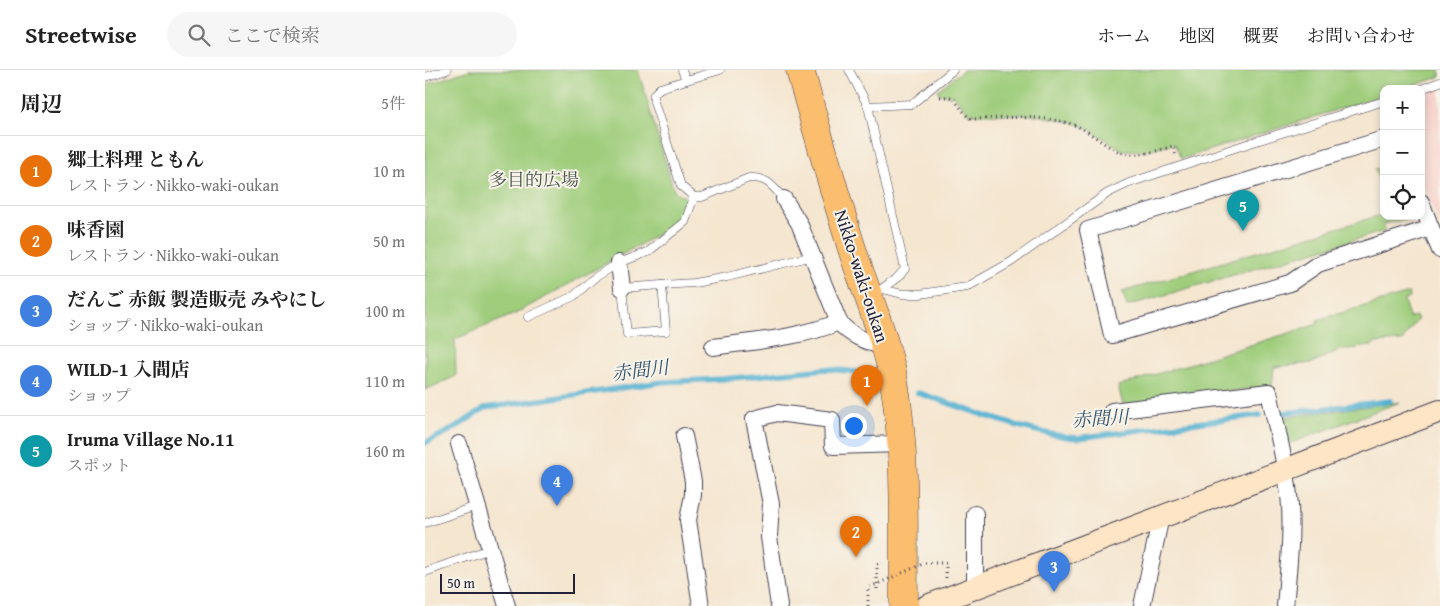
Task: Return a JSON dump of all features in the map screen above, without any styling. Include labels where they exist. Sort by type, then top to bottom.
[{"type":"highway","name":"Nikko-waki-oukan","points":[[800,70],[839,208],[875,293],[886,348],[898,411],[901,444],[904,606]]},
{"type":"street","points":[[1380,141],[1087,230],[1112,335],[1290,283],[1318,264],[1431,228]]},
{"type":"street","points":[[784,199],[799,223],[839,322],[846,330],[865,341],[886,348]]},
{"type":"street","points":[[1425,212],[1440,250]]},
{"type":"street","points":[[619,263],[622,288]]},
{"type":"street","points":[[713,347],[812,331],[839,322]]},
{"type":"street","points":[[1112,411],[1269,392],[1285,470],[1290,506],[1291,542],[1285,606]]},
{"type":"street","points":[[927,606],[1440,411]]},
{"type":"street","points":[[779,606],[769,537],[771,504],[754,419],[777,413],[832,420],[833,446],[901,444]]},
{"type":"street","points":[[684,436],[693,481],[693,495],[688,520],[701,606]]},
{"type":"street","points":[[459,444],[507,606]]},
{"type":"street","points":[[975,514],[975,587]]},
{"type":"street","points":[[1142,606],[1161,516]]},
{"type":"lane","points":[[425,78],[447,70]]},
{"type":"lane","points":[[683,70],[686,80]]},
{"type":"lane","points":[[720,70],[660,88],[654,94],[654,102],[681,186],[694,197],[703,197],[749,178],[757,177],[766,180],[784,199]]},
{"type":"lane","points":[[849,70],[868,106],[905,269],[898,277],[875,293]]},
{"type":"lane","points":[[868,106],[912,104],[953,70]]},
{"type":"lane","points":[[1425,88],[1440,82]]},
{"type":"lane","points":[[875,293],[920,294],[967,287],[1011,262],[1108,192],[1129,183],[1250,142],[1380,102]]},
{"type":"lane","points":[[528,317],[573,296],[595,278],[619,263],[648,252],[685,222],[694,197]]},
{"type":"lane","points":[[662,285],[666,330],[627,334],[622,288],[662,285],[694,283],[813,256]]},
{"type":"lane","points":[[425,523],[477,506]]},
{"type":"lane","points":[[425,572],[490,549]]},
{"type":"path","points":[[920,98],[951,97],[967,116],[972,119],[1035,118],[1071,124],[1085,130],[1121,152],[1145,154],[1173,146]]},
{"type":"path","points":[[868,606],[868,588],[925,562],[946,563],[946,583]]},
{"type":"shaded area","points":[[1440,87],[1440,226],[1425,189],[1425,93]]},
{"type":"green space","name":"多目的広場","points":[[469,70],[638,70],[674,191],[686,198],[680,218],[659,234],[515,314],[455,339],[456,376],[425,390],[425,85]]},
{"type":"green space","points":[[963,70],[1440,70],[1440,77],[1415,85],[1380,85],[1380,96],[1181,159],[1174,143],[1144,151],[1122,150],[1087,128],[1072,122],[1035,115],[969,114],[953,95],[939,94],[938,90]]},
{"type":"green space","points":[[1380,168],[1380,184],[1375,169]]},
{"type":"green space","points":[[1380,215],[1380,220],[1401,220],[1384,224],[1385,231],[1127,306],[1122,292]]},
{"type":"green space","points":[[1409,293],[1410,298],[1404,300],[1409,318],[1416,316],[1418,319],[1402,341],[1374,343],[1372,346],[1340,350],[1312,363],[1274,367],[1272,386],[1123,405],[1118,386],[1318,324],[1317,320]]},
{"type":"green space","points":[[1400,402],[1286,445],[1279,418]]},
{"type":"waterway","name":"赤間川","points":[[425,443],[455,428],[485,408],[662,382],[723,379],[826,369],[870,373]]},
{"type":"waterway","name":"赤間川","points":[[918,393],[1036,431],[1077,438],[1260,415]]},
{"type":"waterway","name":"赤間川","points":[[1283,413],[1390,401]]},
{"type":"place","name":"Iruma Village No.11","points":[[1243,231]]},
{"type":"place","name":"郷土料理 ともん","points":[[867,406]]},
{"type":"place","name":"WILD-1 入間店","points":[[557,506]]},
{"type":"place","name":"味香園","points":[[856,557]]},
{"type":"place","name":"だんご 赤飯 製造販売 みやにし","points":[[1054,592]]}]
